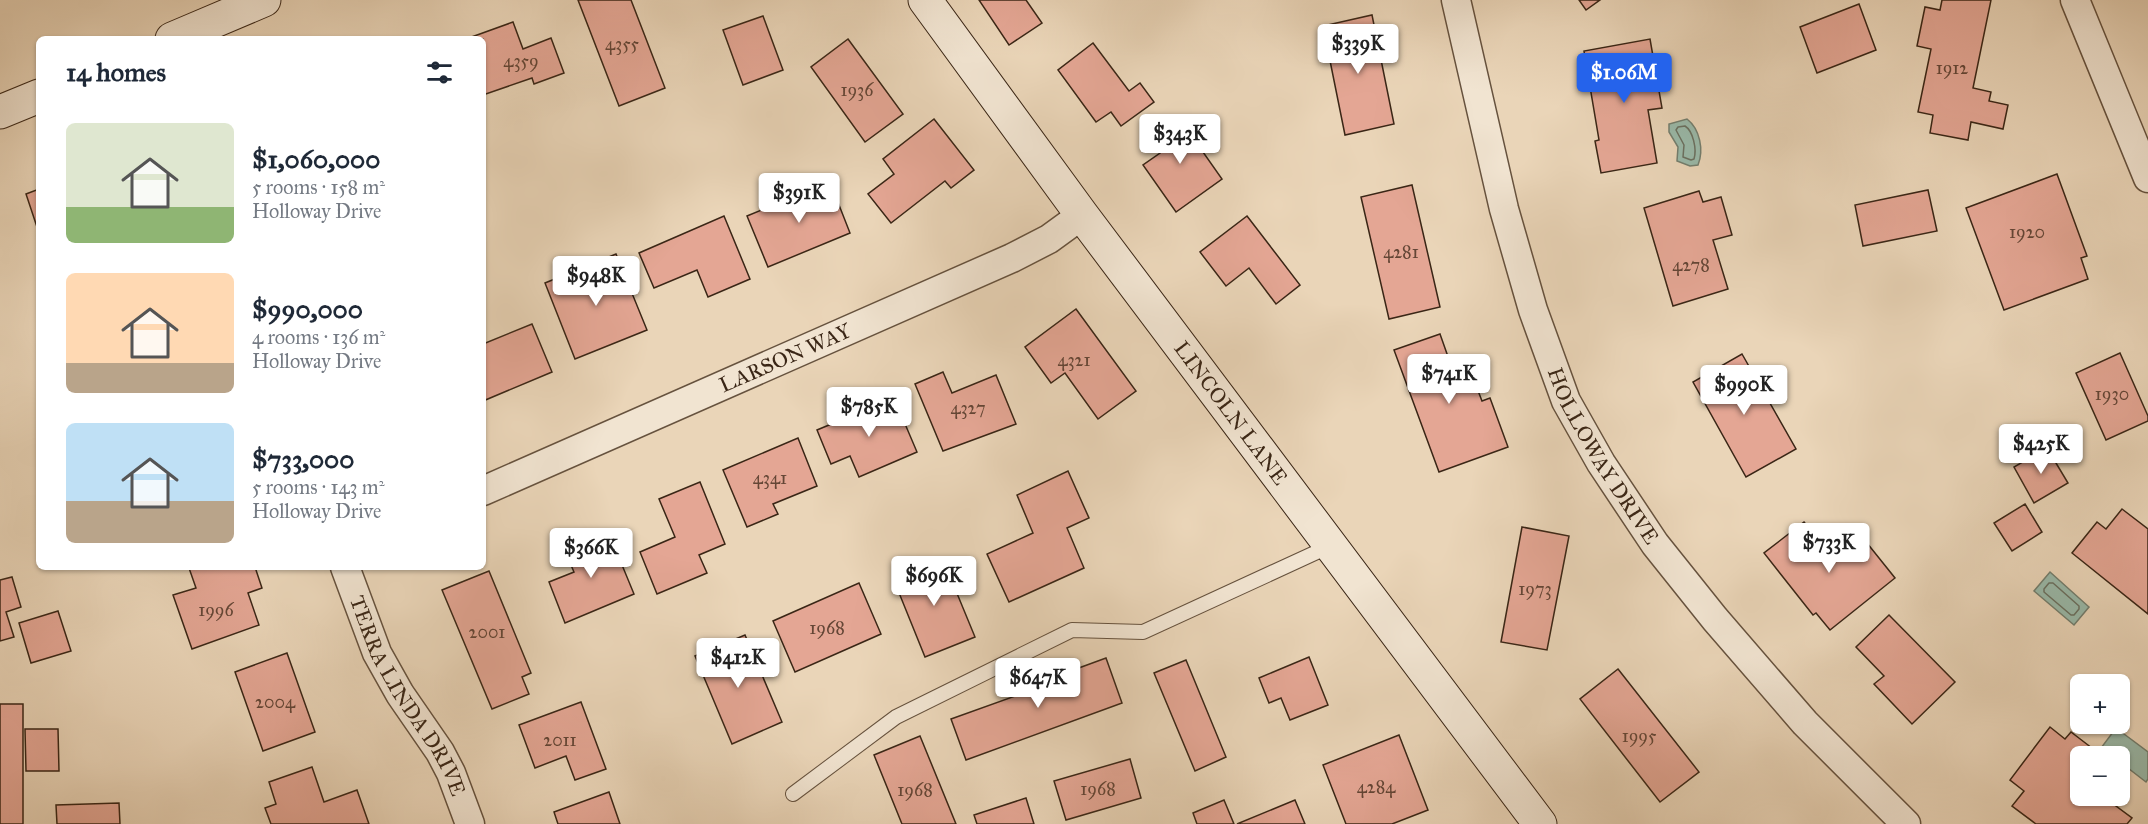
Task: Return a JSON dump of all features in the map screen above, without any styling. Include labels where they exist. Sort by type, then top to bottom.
[{"type":"street","points":[[179,36],[264,0]]},
{"type":"street","name":"LINCOLN LANE","points":[[925,0],[1082,215],[1535,822]]},
{"type":"street","name":"HOLLOWAY DRIVE","points":[[1456,0],[1504,209],[1533,310],[1566,401],[1601,463],[1655,544],[1715,619],[1805,723],[1906,824]]},
{"type":"street","points":[[2075,0],[2148,178]]},
{"type":"street","points":[[0,112],[36,97]]},
{"type":"street","name":"LARSON WAY","points":[[486,491],[1012,258],[1049,239],[1082,215]]},
{"type":"street","name":"TERRA LINDA DRIVE","points":[[346,570],[377,653],[400,694],[451,772],[470,824]]},
{"type":"lane","points":[[793,794],[896,717],[1072,630],[1143,632],[1330,546]]},
{"type":"water","points":[[1687,119],[1695,128],[1700,140],[1701,153],[1698,165],[1690,166],[1677,161],[1678,147],[1669,132],[1669,124]]},
{"type":"water","points":[[2050,572],[2089,607],[2074,625],[2034,591]]},
{"type":"water","points":[[2112,734],[2124,734],[2148,752],[2146,782],[2130,770],[2130,746],[2102,746]]},
{"type":"building","points":[[578,0],[631,0],[665,88],[619,106]]},
{"type":"building","points":[[979,0],[1026,0],[1042,23],[1009,45]]},
{"type":"building","points":[[1579,0],[1600,0],[1586,10]]},
{"type":"building","points":[[1942,0],[1991,0],[1973,88],[1991,92],[1989,101],[2008,105],[2003,129],[1971,122],[1968,140],[1930,133],[1933,115],[1918,112],[1931,49],[1917,46],[1925,7],[1940,10]]},
{"type":"building","points":[[1859,4],[1876,50],[1817,73],[1800,27]]},
{"type":"building","points":[[1372,15],[1394,124],[1345,135],[1323,26]]},
{"type":"building","points":[[763,16],[783,70],[743,85],[723,30]]},
{"type":"building","points":[[513,22],[523,49],[551,38],[564,73],[534,84],[532,78],[486,94],[486,36],[474,36]]},
{"type":"building","points":[[848,39],[903,114],[865,142],[811,67]]},
{"type":"building","points":[[1650,39],[1662,108],[1648,110],[1657,163],[1601,173],[1595,141],[1599,140],[1584,51]]},
{"type":"building","points":[[1093,43],[1129,91],[1140,83],[1154,102],[1121,126],[1111,112],[1096,122],[1058,70]]},
{"type":"building","points":[[1177,115],[1222,179],[1176,212],[1143,165],[1160,153],[1148,136]]},
{"type":"building","points":[[934,119],[974,170],[951,188],[945,181],[891,223],[868,194],[894,174],[883,159]]},
{"type":"building","points":[[2057,174],[2087,256],[2081,258],[2088,279],[2004,310],[1966,208]]},
{"type":"building","points":[[830,182],[850,233],[768,267],[747,216]]},
{"type":"building","points":[[1412,185],[1440,307],[1389,319],[1361,197]]},
{"type":"building","points":[[36,190],[36,224],[26,194]]},
{"type":"building","points":[[1928,190],[1937,231],[1863,246],[1855,205]]},
{"type":"building","points":[[1699,191],[1703,202],[1721,197],[1732,235],[1713,240],[1728,289],[1673,306],[1644,208]]},
{"type":"building","points":[[724,216],[750,279],[708,297],[697,270],[654,288],[639,253]]},
{"type":"building","points":[[1247,216],[1300,285],[1276,304],[1249,268],[1226,286],[1200,252]]},
{"type":"building","points":[[616,254],[647,330],[575,359],[545,283]]},
{"type":"building","points":[[1076,309],[1136,391],[1098,419],[1065,373],[1051,383],[1025,347]]},
{"type":"building","points":[[532,324],[552,372],[486,400],[486,343]]},
{"type":"building","points":[[1440,334],[1452,368],[1467,362],[1482,401],[1490,398],[1508,447],[1439,472],[1394,350]]},
{"type":"building","points":[[2120,353],[2148,416],[2148,421],[2106,440],[2076,373]]},
{"type":"building","points":[[1742,354],[1796,449],[1746,477],[1693,382]]},
{"type":"building","points":[[943,372],[952,393],[996,375],[1016,424],[943,451],[915,384]]},
{"type":"building","points":[[894,398],[917,452],[859,477],[850,456],[831,464],[817,430]]},
{"type":"building","points":[[798,438],[817,486],[773,504],[778,514],[747,527],[723,470]]},
{"type":"building","points":[[2047,448],[2068,483],[2034,503],[2014,467]]},
{"type":"building","points":[[1068,471],[1089,518],[1067,528],[1084,568],[1009,602],[987,554],[1033,533],[1017,495]]},
{"type":"building","points":[[700,482],[725,544],[699,555],[707,573],[657,594],[640,552],[675,537],[659,499]]},
{"type":"building","points":[[2025,504],[2042,532],[2012,551],[1994,523]]},
{"type":"building","points":[[2122,509],[2148,529],[2148,614],[2072,553],[2097,522],[2106,529]]},
{"type":"building","points":[[1804,522],[1835,560],[1863,538],[1895,578],[1830,630],[1816,613],[1813,615],[1764,553]]},
{"type":"building","points":[[1522,527],[1569,536],[1547,650],[1501,642]]},
{"type":"building","points":[[608,531],[634,594],[565,623],[549,582],[574,572],[564,549]]},
{"type":"building","points":[[942,557],[975,637],[925,657],[893,578]]},
{"type":"building","points":[[190,570],[256,570],[262,588],[248,593],[259,625],[192,649],[173,595],[196,588]]},
{"type":"building","points":[[489,571],[531,673],[522,677],[529,694],[492,709],[442,590]]},
{"type":"building","points":[[12,577],[21,607],[6,612],[14,637],[0,641],[0,580]]},
{"type":"building","points":[[859,583],[881,634],[795,672],[773,621]]},
{"type":"building","points":[[58,611],[71,651],[31,663],[19,623]]},
{"type":"building","points":[[1889,615],[1955,682],[1912,724],[1874,684],[1884,676],[1856,647]]},
{"type":"building","points":[[745,635],[782,722],[732,744],[695,656]]},
{"type":"building","points":[[287,653],[315,732],[263,751],[235,672]]},
{"type":"building","points":[[1309,657],[1328,705],[1290,720],[1281,698],[1269,703],[1259,678]]},
{"type":"building","points":[[1106,658],[1122,703],[966,760],[951,719],[1029,691],[1027,687]]},
{"type":"building","points":[[1186,660],[1226,757],[1195,771],[1154,673]]},
{"type":"building","points":[[1618,669],[1699,772],[1660,802],[1580,699]]},
{"type":"building","points":[[581,702],[606,769],[575,780],[566,756],[535,768],[519,725]]},
{"type":"building","points":[[0,704],[23,704],[23,824],[0,824]]},
{"type":"building","points":[[2050,727],[2065,739],[2070,733],[2074,734],[2089,746],[2070,746],[2070,806],[2116,806],[2132,818],[2127,824],[2036,824],[2012,806],[2024,791],[2010,780]]},
{"type":"building","points":[[25,729],[58,729],[59,771],[26,771]]},
{"type":"building","points":[[1399,735],[1428,810],[1392,824],[1346,824],[1323,765]]},
{"type":"building","points":[[920,736],[956,824],[902,824],[874,755]]},
{"type":"building","points":[[1130,759],[1141,798],[1066,820],[1054,781]]},
{"type":"building","points":[[312,767],[324,802],[357,790],[369,824],[271,824],[265,808],[276,804],[269,782]]},
{"type":"building","points":[[609,792],[620,824],[558,824],[554,812]]},
{"type":"building","points":[[1026,798],[1034,824],[977,824],[974,815]]},
{"type":"building","points":[[1224,800],[1234,824],[1197,824],[1193,813]]},
{"type":"building","points":[[1295,800],[1305,824],[1237,824]]},
{"type":"building","points":[[119,803],[120,824],[57,824],[56,805]]}]
